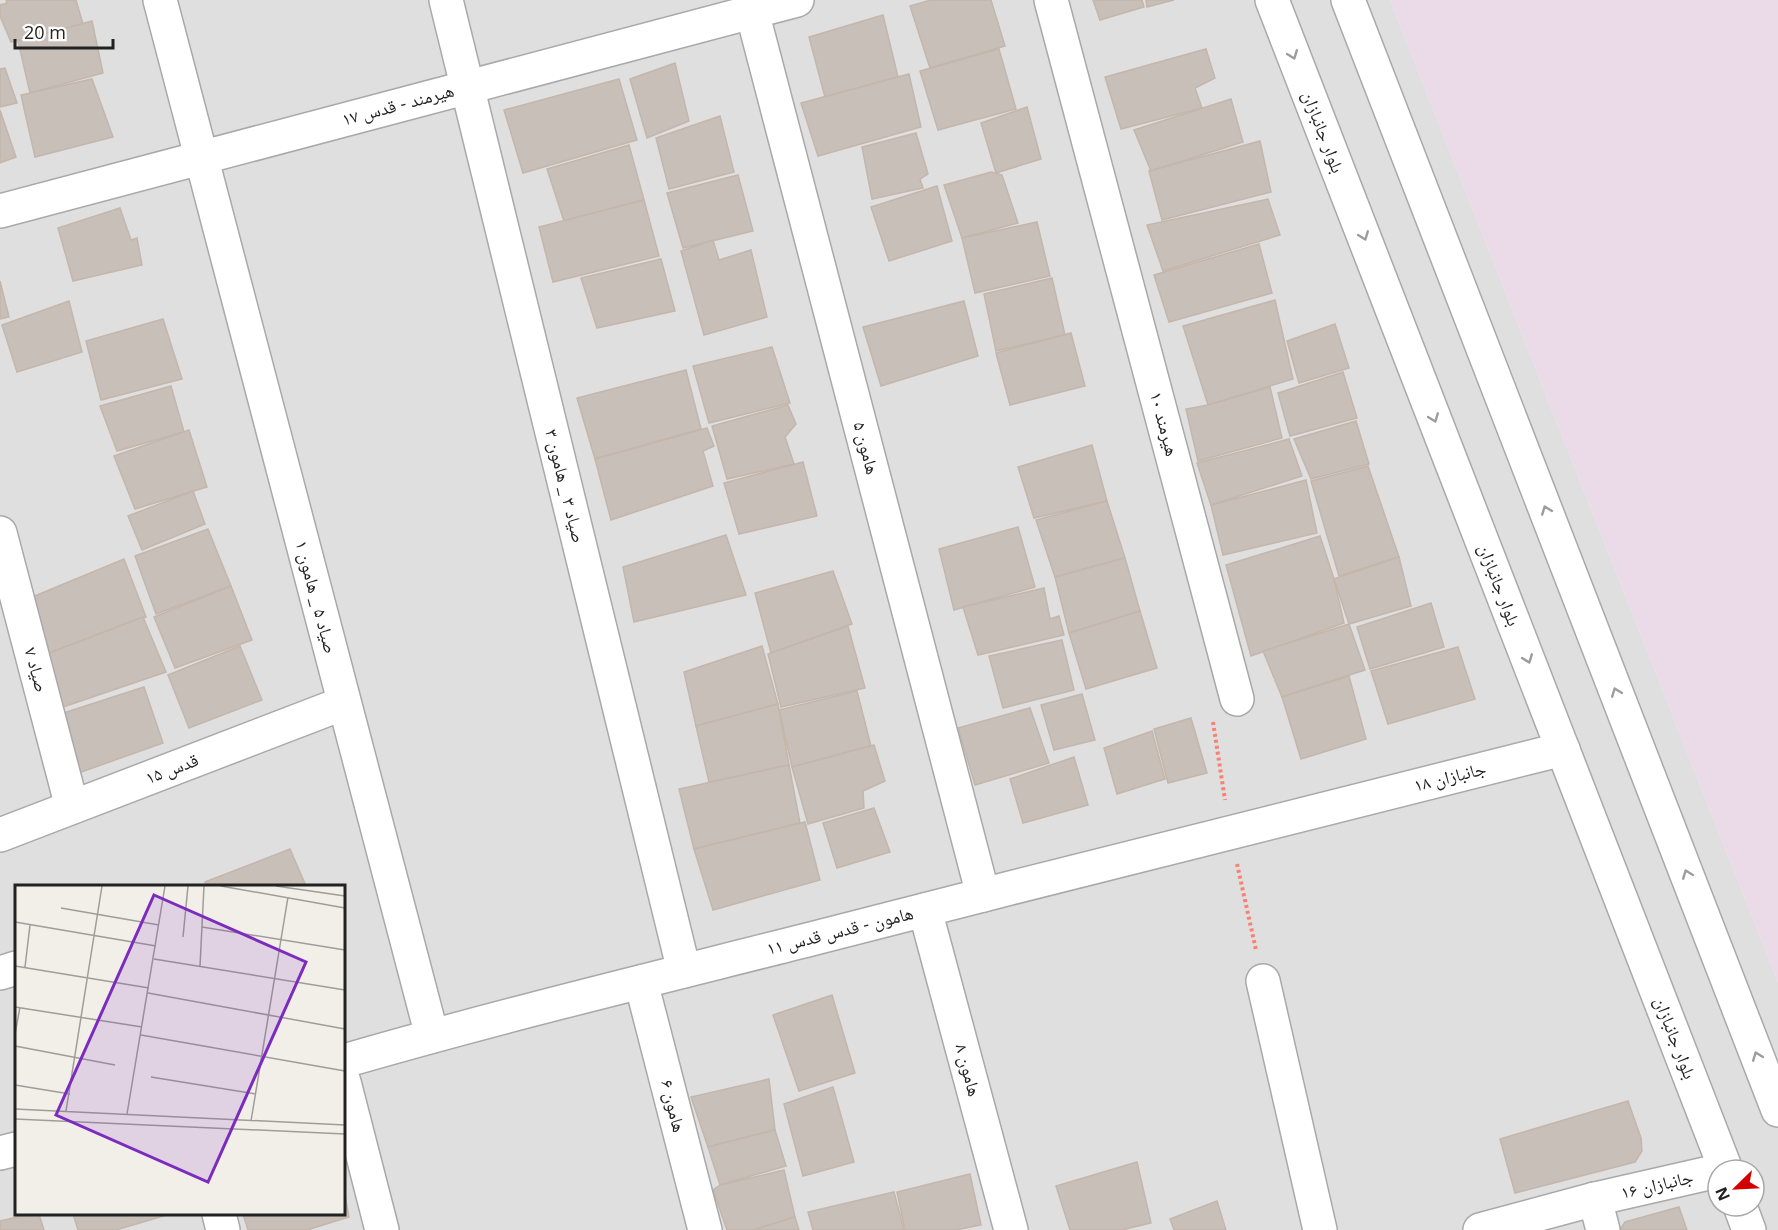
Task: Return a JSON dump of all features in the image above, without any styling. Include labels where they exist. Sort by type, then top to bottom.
[{"type":"street","name":"صیاد ۵ _ هامون ۱","points":[[160,0],[432,1036]]},
{"type":"street","name":"صیاد ۳ _ هامون ۳","points":[[446,0],[684,971]]},
{"type":"street","name":"هیرمند - قدس ۱۷","points":[[0,211],[467,86],[750,5],[797,0]]},
{"type":"street","name":"هیرمند ۱۰","points":[[1051,0],[1237,699]]},
{"type":"street","name":"بلوار جانبازان","points":[[1272,0],[1563,749],[1717,1158]]},
{"type":"street","points":[[1348,0],[1778,1110]]},
{"type":"street","name":"هامون ۵","points":[[750,5],[983,895]]},
{"type":"street","name":"صیاد ۷","points":[[0,533],[72,807]]},
{"type":"street","name":"قدس ۱۵","points":[[0,835],[344,703]]},
{"type":"street","name":"جانبازان ۱۸","points":[[1337,805],[1563,749]]},
{"type":"street","name":"هامون - قدس قدس ۱۱","points":[[345,1061],[641,982],[1337,805]]},
{"type":"street","name":"هامون ۸","points":[[925,910],[1011,1230]]},
{"type":"street","points":[[0,973],[15,968]]},
{"type":"street","points":[[1263,981],[1320,1230]]},
{"type":"street","name":"هامون ۶","points":[[641,982],[705,1230]]},
{"type":"street","points":[[345,1086],[382,1230]]},
{"type":"street","points":[[0,1153],[15,1149]]},
{"type":"street","name":"جانبازان ۱۶","points":[[1480,1230],[1595,1199],[1706,1174]]},
{"type":"street","points":[[1595,1199],[1603,1230]]},
{"type":"street","points":[[219,1215],[223,1230]]},
{"type":"path","points":[[1237,699],[1210,707],[1230,831],[1263,981]]},
{"type":"shaded area","points":[[0,0],[1390,0],[1778,982],[1778,1230],[0,1230]]},
{"type":"shaded area","points":[[1390,0],[1778,0],[1778,982]]},
{"type":"building","points":[[6,0],[76,0],[83,24],[11,42],[0,16],[0,5],[7,3]]},
{"type":"building","points":[[931,0],[991,0],[1005,46],[930,68],[910,6]]},
{"type":"building","points":[[1093,0],[1142,0],[1144,7],[1100,20]]},
{"type":"building","points":[[1146,0],[1174,0],[1147,7]]},
{"type":"building","points":[[883,15],[898,77],[825,97],[809,37]]},
{"type":"building","points":[[92,21],[103,73],[30,93],[18,41]]},
{"type":"building","points":[[999,49],[1016,109],[938,130],[920,71]]},
{"type":"building","points":[[1206,49],[1215,78],[1195,88],[1202,108],[1121,129],[1105,77]]},
{"type":"building","points":[[675,63],[689,121],[647,138],[630,79]]},
{"type":"building","points":[[5,68],[17,103],[0,107],[0,69]]},
{"type":"building","points":[[909,74],[921,127],[818,156],[801,103]]},
{"type":"building","points":[[92,79],[113,137],[35,157],[21,95]]},
{"type":"building","points":[[619,79],[637,140],[523,173],[504,110]]},
{"type":"building","points":[[1231,99],[1243,142],[1151,171],[1134,130]]},
{"type":"building","points":[[1027,107],[1041,159],[996,173],[981,123]]},
{"type":"building","points":[[0,110],[16,157],[0,163]]},
{"type":"building","points":[[720,116],[734,172],[669,189],[656,138]]},
{"type":"building","points":[[916,133],[928,174],[920,179],[923,188],[872,199],[862,147]]},
{"type":"building","points":[[1260,141],[1271,192],[1162,220],[1149,171]]},
{"type":"building","points":[[629,145],[644,200],[564,221],[547,169]]},
{"type":"building","points":[[991,172],[1002,175],[1018,223],[962,238],[944,185]]},
{"type":"building","points":[[738,175],[753,231],[683,248],[667,193]]},
{"type":"building","points":[[937,186],[952,241],[889,261],[871,207]]},
{"type":"building","points":[[1268,199],[1280,235],[1163,271],[1147,225]]},
{"type":"building","points":[[644,200],[659,256],[553,282],[539,227]]},
{"type":"building","points":[[120,208],[131,240],[137,238],[142,265],[73,281],[58,228]]},
{"type":"building","points":[[1037,222],[1050,276],[975,293],[962,238]]},
{"type":"building","points":[[713,240],[719,260],[751,250],[767,317],[704,335],[681,251]]},
{"type":"building","points":[[1259,244],[1272,293],[1169,322],[1154,275]]},
{"type":"building","points":[[661,259],[675,311],[597,328],[581,278]]},
{"type":"building","points":[[1052,278],[1065,335],[996,351],[984,294]]},
{"type":"building","points":[[0,281],[9,317],[0,319]]},
{"type":"building","points":[[1275,300],[1293,379],[1208,405],[1183,326]]},
{"type":"building","points":[[69,301],[82,352],[17,372],[2,325]]},
{"type":"building","points":[[964,301],[978,356],[881,386],[863,327]]},
{"type":"building","points":[[163,319],[182,379],[101,400],[86,341]]},
{"type":"building","points":[[1335,324],[1349,368],[1299,383],[1287,341]]},
{"type":"building","points":[[1071,333],[1085,386],[1010,405],[996,353]]},
{"type":"building","points":[[772,347],[790,403],[709,423],[693,366]]},
{"type":"building","points":[[686,370],[701,429],[595,459],[577,398]]},
{"type":"building","points":[[1343,372],[1357,418],[1290,436],[1278,393]]},
{"type":"building","points":[[171,386],[184,432],[117,451],[100,406]]},
{"type":"building","points":[[1270,387],[1282,438],[1198,461],[1186,409]]},
{"type":"building","points":[[788,405],[796,424],[785,437],[794,464],[727,479],[712,426]]},
{"type":"building","points":[[1356,421],[1369,464],[1311,479],[1294,439]]},
{"type":"building","points":[[707,428],[714,446],[703,451],[713,486],[611,520],[595,459]]},
{"type":"building","points":[[189,430],[207,487],[135,509],[114,456]]},
{"type":"building","points":[[1289,439],[1302,476],[1211,505],[1197,463]]},
{"type":"building","points":[[1092,445],[1107,501],[1034,518],[1018,467]]},
{"type":"building","points":[[803,462],[817,516],[739,534],[724,483]]},
{"type":"building","points":[[1368,466],[1399,557],[1339,576],[1311,481]]},
{"type":"building","points":[[1306,480],[1317,533],[1223,555],[1211,505]]},
{"type":"building","points":[[193,491],[205,524],[142,550],[128,516]]},
{"type":"building","points":[[1107,501],[1125,558],[1055,577],[1036,520]]},
{"type":"building","points":[[1018,527],[1035,587],[954,610],[939,549]]},
{"type":"building","points":[[208,529],[231,586],[156,614],[135,556]]},
{"type":"building","points":[[726,535],[746,595],[634,622],[623,567]]},
{"type":"building","points":[[1320,536],[1334,579],[1344,623],[1251,656],[1226,565]]},
{"type":"building","points":[[1399,557],[1411,606],[1349,624],[1334,579]]},
{"type":"building","points":[[1125,558],[1140,611],[1069,633],[1055,577]]},
{"type":"building","points":[[124,559],[146,617],[44,655],[25,600]]},
{"type":"building","points":[[833,571],[852,624],[771,653],[755,593]]},
{"type":"building","points":[[231,586],[252,640],[175,668],[154,617]]},
{"type":"building","points":[[1044,588],[1050,619],[1059,616],[1064,635],[978,655],[963,607]]},
{"type":"building","points":[[1431,603],[1444,647],[1370,669],[1357,627]]},
{"type":"building","points":[[1140,611],[1157,668],[1086,689],[1069,633]]},
{"type":"building","points":[[143,617],[166,672],[63,707],[44,655]]},
{"type":"building","points":[[1349,624],[1365,670],[1282,697],[1263,651]]},
{"type":"building","points":[[848,626],[865,688],[781,707],[768,654]]},
{"type":"building","points":[[1062,640],[1074,690],[1003,708],[989,656]]},
{"type":"building","points":[[240,646],[262,700],[189,728],[168,675]]},
{"type":"building","points":[[762,646],[778,704],[696,726],[684,672]]},
{"type":"building","points":[[1458,647],[1475,699],[1388,724],[1371,671]]},
{"type":"building","points":[[1349,676],[1366,739],[1301,759],[1282,697]]},
{"type":"building","points":[[144,687],[163,743],[70,776],[54,716]]},
{"type":"building","points":[[857,691],[871,746],[792,767],[779,710]]},
{"type":"building","points":[[1082,694],[1095,740],[1054,750],[1041,705]]},
{"type":"building","points":[[778,704],[789,765],[709,782],[696,726]]},
{"type":"building","points":[[1030,708],[1049,763],[975,785],[958,728]]},
{"type":"building","points":[[1191,718],[1207,773],[1168,783],[1154,729]]},
{"type":"building","points":[[1152,731],[1165,779],[1117,794],[1104,748]]},
{"type":"building","points":[[874,745],[885,781],[863,791],[864,808],[808,824],[792,767]]},
{"type":"building","points":[[1074,757],[1088,805],[1023,823],[1010,779]]},
{"type":"building","points":[[789,765],[800,823],[694,849],[679,789]]},
{"type":"building","points":[[874,808],[890,852],[837,868],[823,823]]},
{"type":"building","points":[[805,822],[820,880],[713,910],[694,849]]},
{"type":"building","points":[[290,849],[306,885],[206,885],[205,882]]},
{"type":"building","points":[[832,995],[855,1073],[799,1091],[773,1015]]},
{"type":"building","points":[[769,1079],[775,1130],[708,1147],[691,1097]]},
{"type":"building","points":[[833,1087],[854,1162],[803,1176],[784,1104]]},
{"type":"building","points":[[1628,1101],[1641,1138],[1642,1151],[1635,1162],[1515,1193],[1500,1139]]},
{"type":"building","points":[[775,1130],[786,1166],[720,1185],[708,1147]]},
{"type":"building","points":[[1137,1162],[1151,1223],[1122,1230],[1070,1230],[1056,1186]]},
{"type":"building","points":[[784,1170],[795,1217],[753,1230],[727,1230],[713,1190],[720,1185]]},
{"type":"building","points":[[970,1174],[981,1225],[956,1230],[905,1230],[897,1192]]},
{"type":"building","points":[[894,1192],[904,1230],[813,1230],[808,1212]]},
{"type":"building","points":[[345,1195],[349,1217],[307,1230],[248,1230],[243,1215],[345,1215]]},
{"type":"building","points":[[1217,1201],[1226,1230],[1174,1230],[1170,1219]]},
{"type":"building","points":[[1679,1207],[1687,1230],[1620,1230],[1625,1222]]},
{"type":"building","points":[[26,1215],[39,1215],[44,1230],[0,1230],[0,1221]]},
{"type":"building","points":[[73,1215],[167,1215],[116,1230],[78,1230]]},
{"type":"building","points":[[795,1217],[799,1230],[753,1230]]}]
